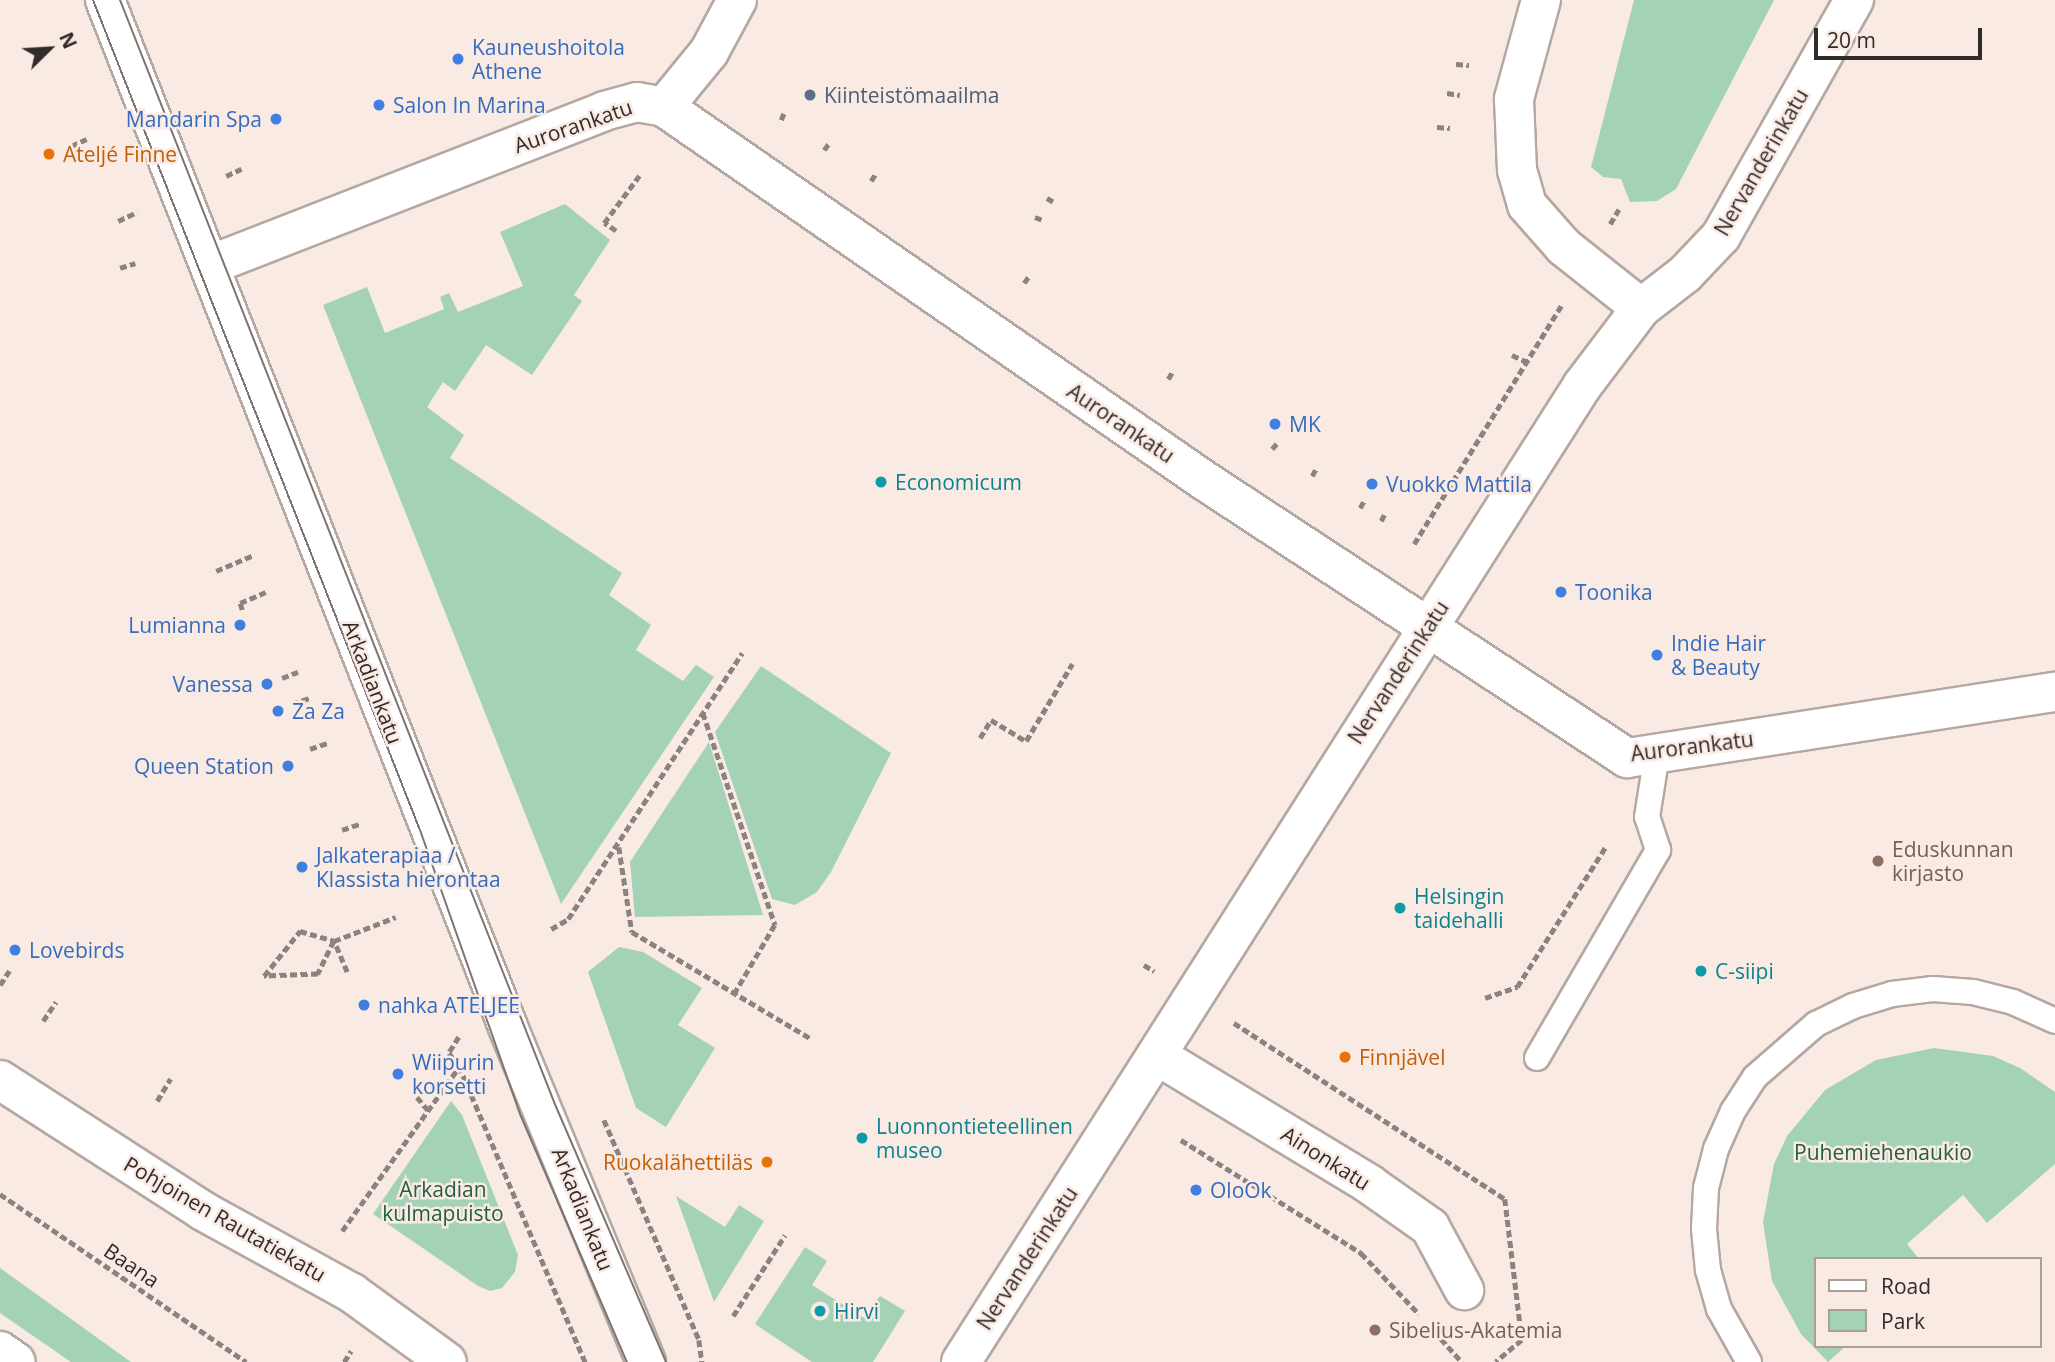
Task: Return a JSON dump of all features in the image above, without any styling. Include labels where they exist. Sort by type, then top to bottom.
[{"type":"street","name":"Arkadiankatu","points":[[105,0],[492,985],[646,1362]]},
{"type":"street","points":[[664,107],[709,52],[737,0]]},
{"type":"street","points":[[1541,0],[1514,99],[1517,170],[1527,205],[1546,230],[1641,309]]},
{"type":"street","name":"Nervanderinkatu","points":[[961,1362],[1158,1056],[1425,628],[1582,386],[1641,309],[1685,274],[1721,236],[1854,0]]},
{"type":"street","name":"Aurorankatu","points":[[210,265],[604,111],[637,102],[664,107],[1425,628],[1627,758],[2055,692]]},
{"type":"street","name":"Ainonkatu","points":[[1158,1056],[1369,1184],[1430,1227],[1464,1290]]},
{"type":"street","name":"Pohjoinen Rautatiekatu","points":[[0,1080],[203,1211],[352,1293],[441,1360]]},
{"type":"street","points":[[0,1351],[16,1362]]},
{"type":"lane","points":[[1537,1058],[1658,850],[1647,817],[1657,754]]},
{"type":"lane","points":[[1749,1362],[1719,1309],[1708,1270],[1704,1229],[1706,1188],[1716,1149],[1733,1111],[1755,1077],[1816,1024],[1853,1006],[1892,994],[1933,989],[1973,992],[2013,1002],[2055,1021]]},
{"type":"path","points":[[1455,64],[1469,65]]},
{"type":"path","points":[[1447,93],[1460,95]]},
{"type":"path","points":[[780,120],[784,113]]},
{"type":"path","points":[[1437,127],[1450,128]]},
{"type":"path","points":[[71,146],[87,139]]},
{"type":"path","points":[[824,150],[829,143]]},
{"type":"path","points":[[871,181],[876,173]]},
{"type":"path","points":[[616,231],[604,223],[639,176]]},
{"type":"path","points":[[1047,198],[1054,202]]},
{"type":"path","points":[[1414,544],[1619,209]]},
{"type":"path","points":[[1031,211],[1043,220]]},
{"type":"path","points":[[120,268],[135,263]]},
{"type":"path","points":[[1024,283],[1029,276]]},
{"type":"path","points":[[1512,355],[1527,362]]},
{"type":"path","points":[[1168,379],[1173,371]]},
{"type":"path","points":[[1272,449],[1278,442]]},
{"type":"path","points":[[1312,476],[1317,467]]},
{"type":"path","points":[[1360,508],[1365,499]]},
{"type":"path","points":[[1381,521],[1385,513]]},
{"type":"path","points":[[216,570],[252,556]]},
{"type":"path","points":[[242,610],[240,603],[267,592]]},
{"type":"path","points":[[551,929],[568,919],[619,845],[742,653]]},
{"type":"path","points":[[980,738],[991,720],[1026,741],[1072,664]]},
{"type":"path","points":[[282,678],[298,672]]},
{"type":"path","points":[[292,704],[309,698]]},
{"type":"path","points":[[703,712],[775,925],[735,993]]},
{"type":"path","points":[[310,749],[327,743]]},
{"type":"path","points":[[342,830],[359,824]]},
{"type":"path","points":[[619,845],[632,932],[810,1038]]},
{"type":"path","points":[[1485,998],[1517,987],[1605,848]]},
{"type":"path","points":[[334,941],[318,974],[264,976],[300,931],[334,941],[396,916]]},
{"type":"path","points":[[334,941],[347,972]]},
{"type":"path","points":[[0,985],[9,971]]},
{"type":"path","points":[[492,985],[449,1053],[459,1066],[585,1362]]},
{"type":"path","points":[[43,1021],[56,1002]]},
{"type":"path","points":[[342,1232],[459,1066]]},
{"type":"path","points":[[157,1101],[170,1079]]},
{"type":"path","points":[[416,1097],[428,1110]]},
{"type":"path","points":[[1181,1140],[1362,1253],[1462,1362]]},
{"type":"path","name":"Baana","points":[[0,1194],[246,1362]]},
{"type":"path","points":[[733,1316],[785,1235]]},
{"type":"green space","points":[[1634,0],[1774,0],[1676,189],[1657,201],[1630,202],[1621,179],[1603,177],[1591,167]]},
{"type":"green space","points":[[565,204],[610,240],[574,295],[582,301],[532,375],[486,345],[455,391],[443,382],[427,407],[464,435],[450,458],[622,573],[609,595],[651,625],[636,650],[683,681],[696,665],[714,677],[561,904],[323,305],[367,287],[385,333],[444,309],[440,297],[449,293],[458,312],[523,286],[500,232]]},
{"type":"green space","points":[[761,666],[891,753],[831,872],[817,892],[795,905],[772,899],[715,732]]},
{"type":"green space","points":[[709,742],[763,915],[635,917],[630,862]]},
{"type":"green space","points":[[619,947],[643,952],[702,988],[678,1025],[715,1048],[666,1127],[636,1108],[588,972]]},
{"type":"green space","name":"Puhemiehenaukio","points":[[1934,1048],[1993,1056],[2020,1068],[2055,1092],[2055,1164],[1987,1223],[1963,1195],[1907,1244],[1917,1257],[1814,1257],[1814,1347],[1801,1334],[1772,1281],[1763,1222],[1774,1164],[1787,1136],[1825,1090],[1876,1060]]},
{"type":"green space","name":"Arkadian kulmapuisto","points":[[451,1101],[462,1115],[518,1255],[515,1272],[502,1288],[490,1291],[478,1286],[373,1214]]},
{"type":"green space","points":[[676,1196],[725,1227],[739,1205],[764,1221],[714,1302]]},
{"type":"green space","points":[[805,1247],[827,1261],[812,1285],[864,1318],[880,1296],[905,1311],[873,1362],[812,1362],[755,1324]]},
{"type":"green space","points":[[0,1268],[131,1362],[71,1362],[0,1313]]},
{"type":"green space","name":"Puhemiehenaukio","points":[[1814,1348],[1844,1348],[1828,1362]]},
{"type":"tram line","points":[[93,0],[420,830],[520,1114],[627,1362]]},
{"type":"tram line","points":[[120,0],[554,1102],[666,1362]]},
{"type":"place","name":"Kauneushoitola Athene","points":[[458,59]]},
{"type":"place","name":"Kiinteistömaailma","points":[[810,95]]},
{"type":"place","name":"Salon In Marina","points":[[379,105]]},
{"type":"place","name":"Mandarin Spa","points":[[276,119]]},
{"type":"place","name":"Ateljé Finne","points":[[49,154]]},
{"type":"place","name":"MK","points":[[1275,424]]},
{"type":"place","name":"Economicum","points":[[881,482]]},
{"type":"place","name":"Vuokko Mattila","points":[[1372,484]]},
{"type":"place","name":"Toonika","points":[[1561,592]]},
{"type":"place","name":"Lumianna","points":[[240,625]]},
{"type":"place","name":"Indie Hair & Beauty","points":[[1657,655]]},
{"type":"place","name":"Vanessa","points":[[267,684]]},
{"type":"place","name":"Za Za","points":[[278,711]]},
{"type":"place","name":"Queen Station","points":[[288,766]]},
{"type":"place","name":"Eduskunnan kirjasto","points":[[1878,861]]},
{"type":"place","name":"Jalkaterapiaa / Klassista hierontaa","points":[[302,867]]},
{"type":"place","name":"Helsingin taidehalli","points":[[1400,908]]},
{"type":"place","name":"Lovebirds","points":[[15,950]]},
{"type":"place","name":"C-siipi","points":[[1701,971]]},
{"type":"place","name":"nahka ATELJEE","points":[[364,1005]]},
{"type":"place","name":"Finnjävel","points":[[1345,1057]]},
{"type":"place","name":"Wiipurin korsetti","points":[[398,1074]]},
{"type":"place","name":"Luonnontieteellinen museo","points":[[862,1138]]},
{"type":"place","name":"Ruokalähettiläs","points":[[767,1162]]},
{"type":"place","name":"OloOk","points":[[1196,1190]]},
{"type":"place","name":"Hirvi","points":[[820,1311]]},
{"type":"place","name":"Sibelius-Akatemia","points":[[1375,1330]]}]
